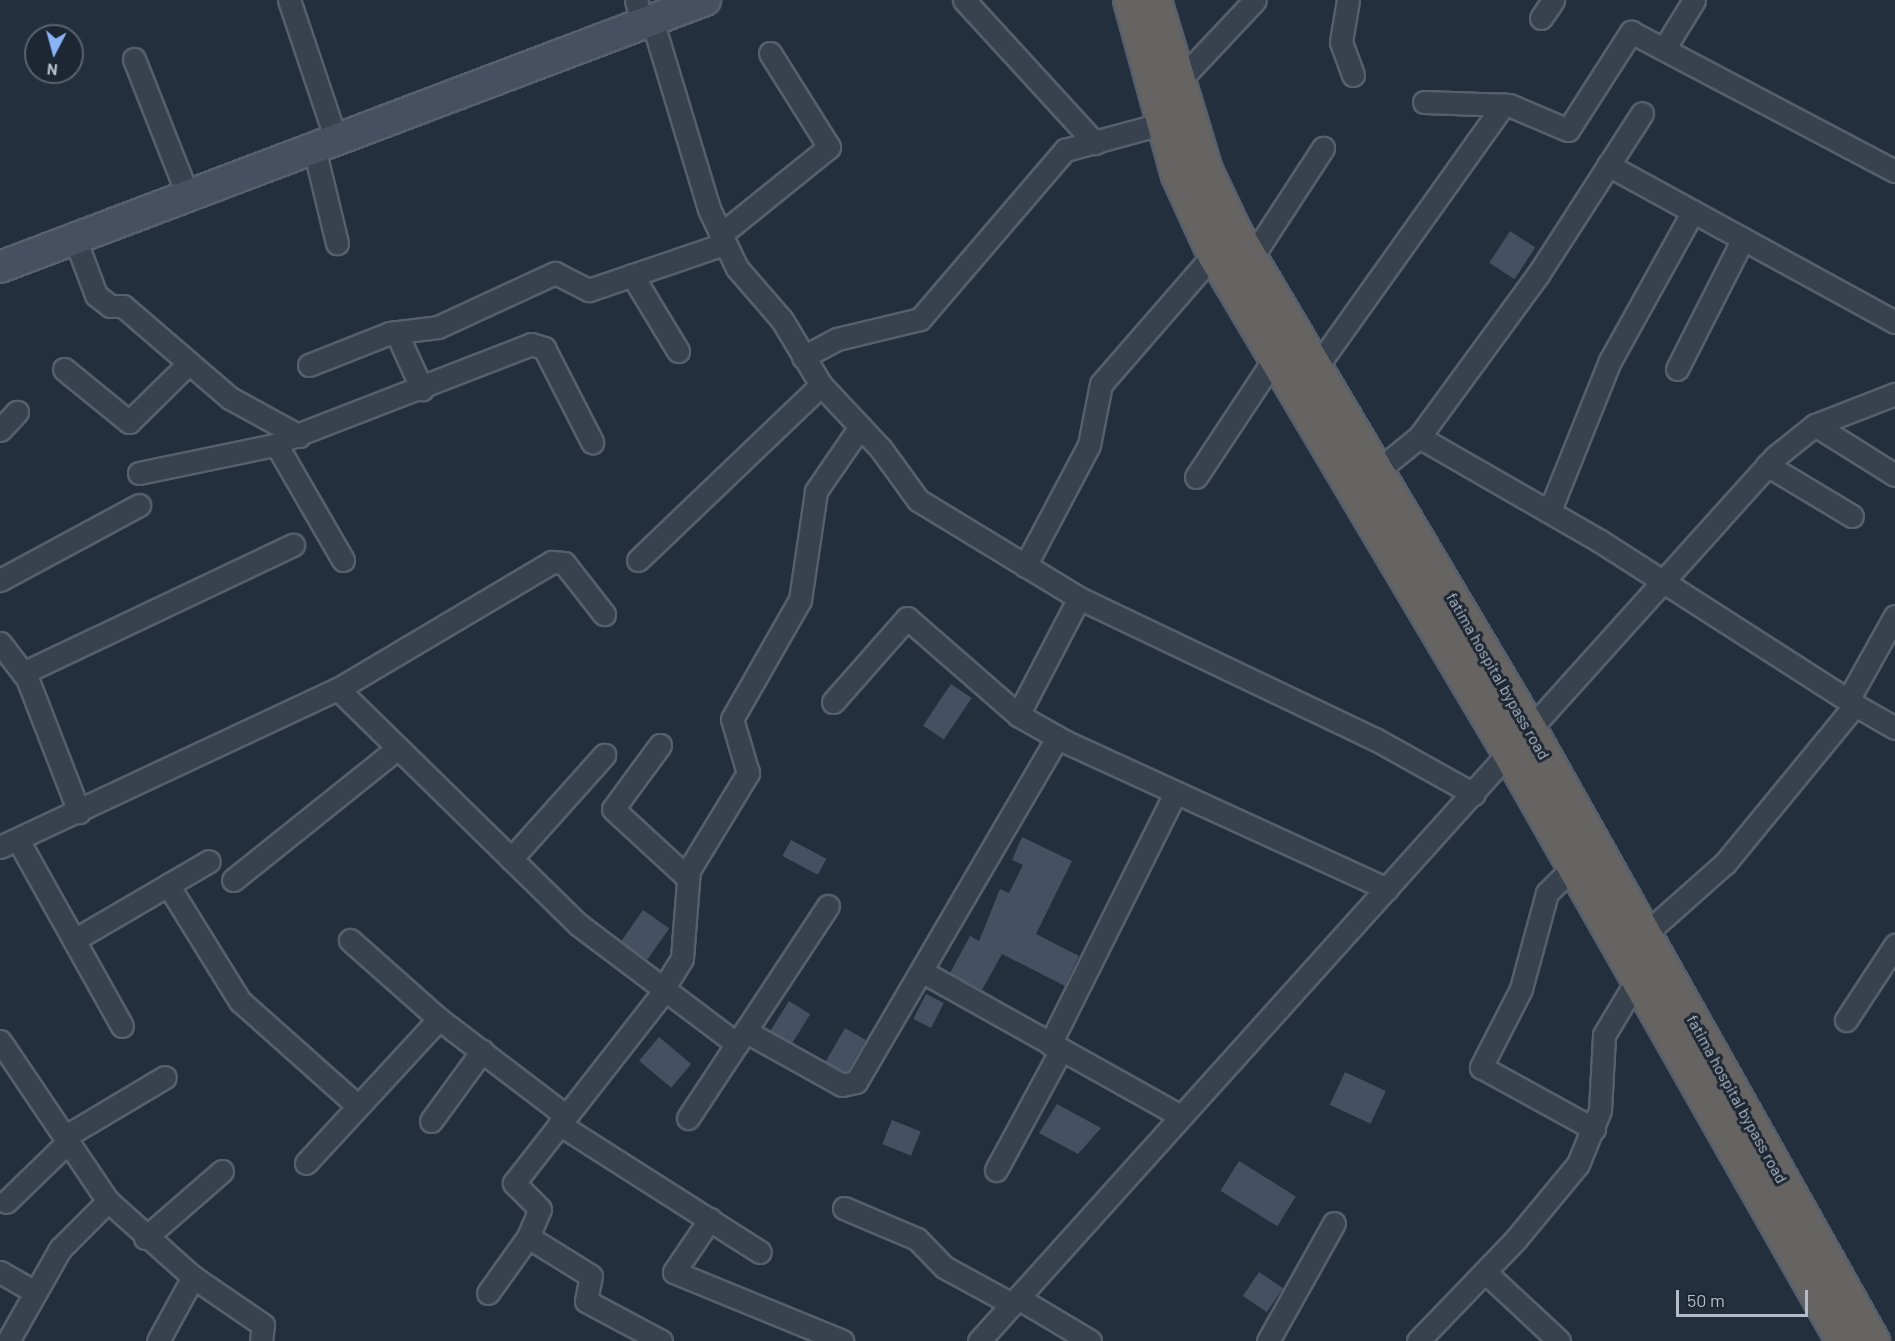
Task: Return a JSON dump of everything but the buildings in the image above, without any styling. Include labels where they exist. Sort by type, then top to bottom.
[{"type":"highway","name":"fatima hospital bypass road","points":[[1130,0],[1161,124],[1214,254],[1276,356],[1410,555],[1519,740],[1645,934],[1872,1341]]},
{"type":"highway","name":"fatima hospital bypass road","points":[[1154,0],[1204,170],[1250,260],[1377,471],[1410,555]]},
{"type":"highway","name":"fatima hospital bypass road","points":[[1519,740],[1573,867],[1843,1341]]},
{"type":"main road","points":[[0,267],[325,144],[643,14],[705,0]]},
{"type":"street","points":[[289,0],[325,144],[337,243]]},
{"type":"street","points":[[964,0],[1095,143]]},
{"type":"street","points":[[1178,82],[1255,0]]},
{"type":"street","points":[[1348,0],[1341,42],[1353,75]]},
{"type":"street","points":[[1541,18],[1553,0]]},
{"type":"street","points":[[1664,49],[1694,0]]},
{"type":"street","points":[[643,14],[722,240],[821,385],[860,427],[918,500],[1079,598],[1375,739],[1474,794]]},
{"type":"street","points":[[1424,102],[1504,104],[1568,130],[1625,35],[1637,33],[1895,171]]},
{"type":"street","points":[[309,365],[396,332],[438,327],[555,273],[567,275],[580,290],[632,275],[722,240],[829,147],[770,53]]},
{"type":"street","points":[[134,59],[188,196]]},
{"type":"street","points":[[1315,369],[1504,104]]},
{"type":"street","points":[[1377,471],[1419,437],[1539,273],[1642,113]]},
{"type":"street","points":[[803,357],[837,339],[906,324],[929,313],[1058,155],[1161,124]]},
{"type":"street","points":[[1250,260],[1323,148]]},
{"type":"street","points":[[1608,165],[1895,322]]},
{"type":"street","points":[[1550,510],[1619,342],[1693,211]]},
{"type":"street","points":[[1677,369],[1743,238]]},
{"type":"street","points":[[75,239],[96,295],[110,306],[123,306],[230,398],[299,436]]},
{"type":"street","points":[[1025,566],[1089,445],[1101,384],[1214,254]]},
{"type":"street","points":[[632,275],[678,351]]},
{"type":"street","points":[[396,332],[422,389]]},
{"type":"street","points":[[139,473],[279,444],[539,344],[592,442]]},
{"type":"street","points":[[1196,477],[1276,356]]},
{"type":"street","points":[[64,369],[129,422],[189,363]]},
{"type":"street","points":[[638,560],[821,385]]},
{"type":"street","points":[[979,1341],[1474,794],[1519,740],[1767,465],[1815,425],[1895,394]]},
{"type":"street","points":[[0,430],[17,412]]},
{"type":"street","points":[[1815,425],[1895,475]]},
{"type":"street","points":[[488,1293],[528,1237],[540,1209],[514,1183],[664,989],[682,958],[687,878],[748,773],[732,718],[800,600],[816,491],[860,427]]},
{"type":"street","points":[[1419,437],[1550,510],[1665,580],[1895,728]]},
{"type":"street","points":[[279,444],[344,560]]},
{"type":"street","points":[[1767,465],[1852,516]]},
{"type":"street","points":[[0,580],[139,506]]},
{"type":"street","points":[[23,673],[293,545]]},
{"type":"street","points":[[122,1026],[74,940],[9,843],[338,689],[559,560],[604,614]]},
{"type":"street","points":[[1018,715],[1079,598]]},
{"type":"street","points":[[1645,934],[1725,863],[1852,702],[1895,616]]},
{"type":"street","points":[[833,702],[907,618],[1018,715],[1057,738],[1388,889]]},
{"type":"street","points":[[0,643],[23,673],[79,812]]},
{"type":"street","points":[[338,689],[579,926],[664,989],[741,1037],[850,1085],[923,972],[1057,738]]},
{"type":"street","points":[[660,745],[613,809],[687,878]]},
{"type":"street","points":[[233,880],[398,748]]},
{"type":"street","points":[[511,859],[604,755]]},
{"type":"street","points":[[996,1170],[1175,793]]},
{"type":"street","points":[[74,940],[209,861]]},
{"type":"street","points":[[1573,867],[1547,893],[1521,988],[1481,1067],[1594,1129]]},
{"type":"street","points":[[168,885],[240,1001],[358,1106]]},
{"type":"street","points":[[688,1118],[828,906]]},
{"type":"street","points":[[350,940],[440,1019],[482,1051],[562,1120],[760,1252]]},
{"type":"street","points":[[1846,1020],[1895,945]]},
{"type":"street","points":[[923,972],[1181,1116]]},
{"type":"street","points":[[1418,1341],[1485,1272],[1578,1164],[1594,1129],[1604,1035],[1638,978]]},
{"type":"street","points":[[306,1163],[440,1019]]},
{"type":"street","points":[[0,1041],[108,1201],[145,1238],[193,1277],[263,1325],[261,1341]]},
{"type":"street","points":[[430,1122],[482,1051]]},
{"type":"street","points":[[6,1202],[68,1139],[165,1077]]},
{"type":"street","points":[[145,1238],[222,1171]]},
{"type":"street","points":[[8,1341],[67,1240],[108,1201]]},
{"type":"street","points":[[844,1208],[917,1239],[944,1267],[1090,1341]]},
{"type":"street","points":[[710,1219],[674,1272],[842,1341]]},
{"type":"street","points":[[1268,1341],[1334,1223]]},
{"type":"street","points":[[528,1237],[588,1273],[588,1304],[661,1341]]},
{"type":"street","points":[[0,1272],[35,1292]]},
{"type":"street","points":[[1485,1272],[1559,1341]]},
{"type":"street","points":[[158,1341],[193,1277]]}]
